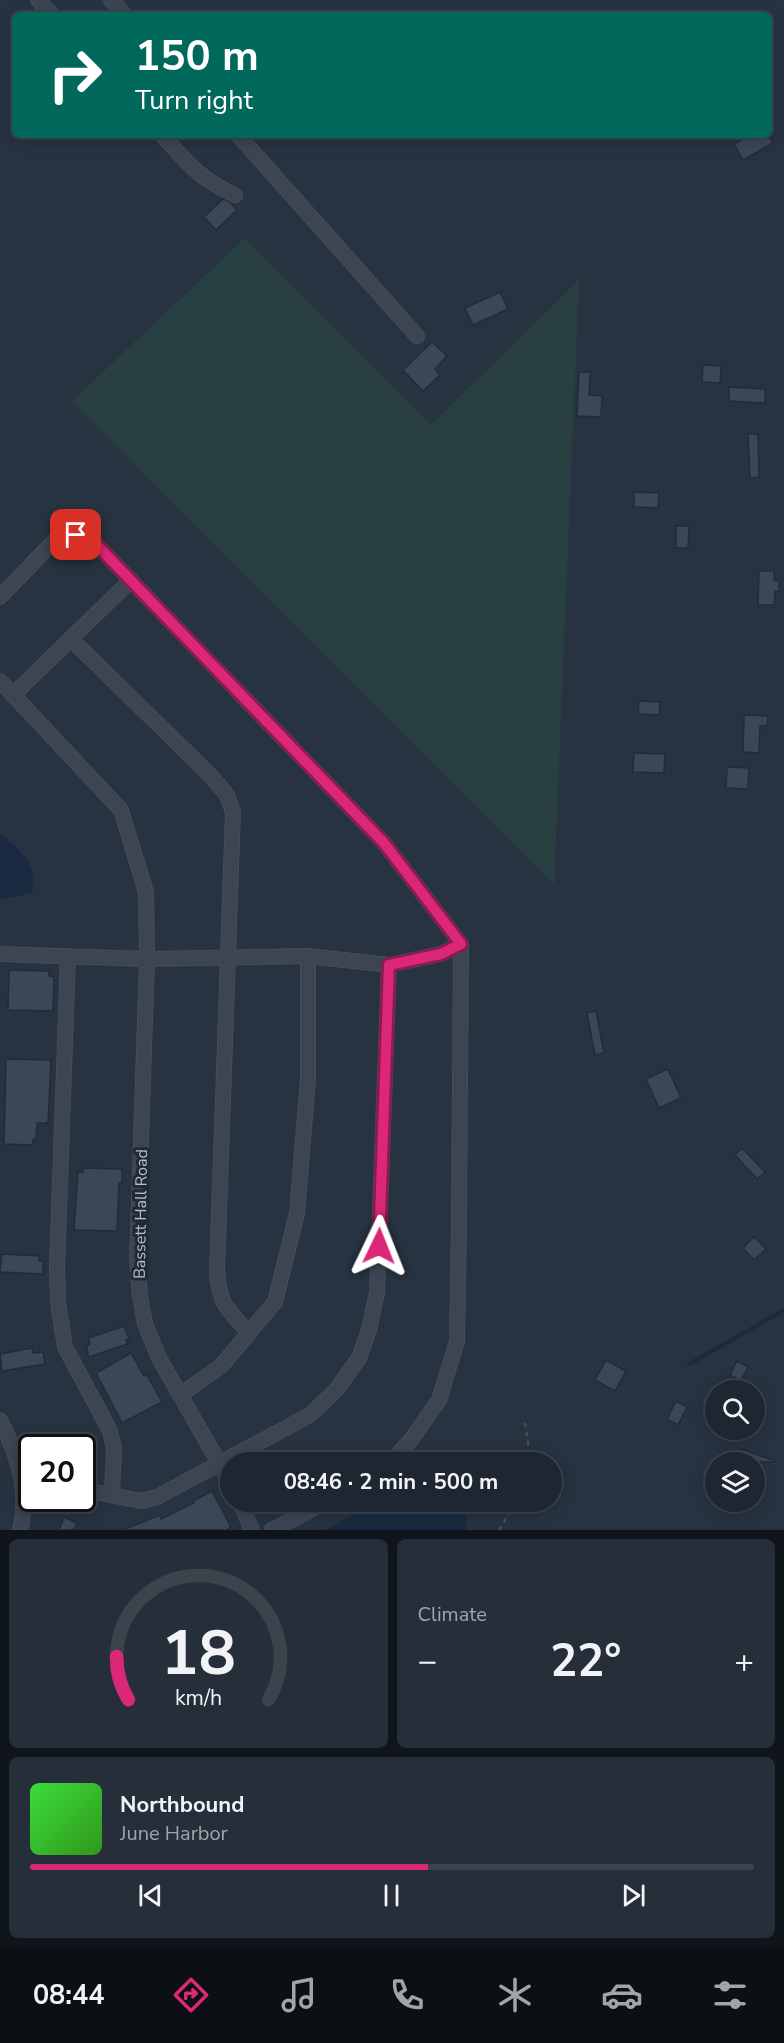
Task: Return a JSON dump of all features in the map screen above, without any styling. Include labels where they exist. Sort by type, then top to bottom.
[{"type":"street","points":[[38,0],[49,12]]},
{"type":"street","points":[[111,0],[122,12]]},
{"type":"street","points":[[165,138],[200,176],[235,195]]},
{"type":"street","points":[[241,138],[417,336]]},
{"type":"street","points":[[0,597],[62,533],[90,538],[384,843],[461,944],[457,1341],[439,1400],[411,1440],[400,1452]]},
{"type":"street","points":[[13,695],[131,580]]},
{"type":"street","points":[[70,639],[210,775],[226,795],[233,812],[217,1281],[218,1292],[229,1311],[249,1333]]},
{"type":"street","name":"Bassett Hall Road","points":[[0,681],[121,810],[146,892],[147,958],[138,1260],[140,1296],[145,1324],[159,1358],[219,1464]]},
{"type":"street","points":[[0,954],[147,958],[308,956],[389,965],[441,954],[461,944]]},
{"type":"street","points":[[68,956],[57,1302],[65,1347],[110,1431],[114,1448],[112,1494]]},
{"type":"street","points":[[180,1395],[221,1366],[275,1302],[297,1213],[308,1079],[308,956]]},
{"type":"street","points":[[96,1492],[141,1501],[157,1497],[310,1415],[336,1390],[359,1358],[369,1330],[377,1292],[389,965]]},
{"type":"street","points":[[0,1420],[18,1465]]},
{"type":"street","points":[[0,1458],[14,1454]]},
{"type":"street","points":[[21,1530],[24,1512]]},
{"type":"street","points":[[244,1512],[252,1530]]},
{"type":"street","points":[[272,1530],[307,1512]]},
{"type":"path","points":[[525,1423],[529,1452]]},
{"type":"path","points":[[499,1530],[510,1512]]},
{"type":"green space","points":[[245,238],[431,425],[579,280],[554,884],[72,401]]},
{"type":"water","points":[[0,833],[26,858],[33,874],[32,893],[0,900]]},
{"type":"water","points":[[358,1512],[466,1512],[467,1530],[325,1530]]},
{"type":"building","points":[[745,138],[770,138],[773,143],[743,160],[734,144]]},
{"type":"building","points":[[223,199],[230,202],[237,210],[216,230],[204,217]]},
{"type":"building","points":[[500,292],[508,309],[473,325],[465,308]]},
{"type":"building","points":[[432,342],[447,356],[435,369],[440,375],[423,391],[403,370]]},
{"type":"building","points":[[703,365],[721,366],[720,383],[702,382]]},
{"type":"building","points":[[579,372],[590,372],[589,395],[602,396],[601,417],[577,416]]},
{"type":"building","points":[[729,387],[765,389],[765,403],[729,401]]},
{"type":"building","points":[[748,434],[758,434],[759,477],[750,478]]},
{"type":"building","points":[[634,492],[659,493],[658,508],[634,507]]},
{"type":"building","points":[[676,526],[689,526],[688,548],[676,548]]},
{"type":"building","points":[[759,571],[774,571],[774,580],[779,581],[779,592],[775,591],[774,605],[758,605]]},
{"type":"building","points":[[639,701],[660,702],[659,715],[638,714]]},
{"type":"building","points":[[744,715],[768,716],[767,726],[760,726],[759,753],[743,752]]},
{"type":"building","points":[[634,753],[665,754],[664,773],[633,772]]},
{"type":"building","points":[[727,767],[749,768],[748,789],[726,788]]},
{"type":"building","points":[[9,970],[49,971],[49,976],[54,977],[53,1011],[8,1010]]},
{"type":"building","points":[[596,1011],[604,1053],[595,1055],[587,1013]]},
{"type":"building","points":[[6,1059],[51,1060],[48,1123],[37,1123],[36,1140],[33,1139],[32,1145],[4,1144]]},
{"type":"building","points":[[668,1069],[681,1098],[659,1108],[646,1079]]},
{"type":"building","points":[[742,1148],[765,1172],[757,1179],[735,1155]]},
{"type":"building","points":[[83,1168],[122,1169],[122,1183],[119,1183],[117,1231],[74,1230],[78,1172],[83,1172]]},
{"type":"building","points":[[754,1237],[766,1249],[754,1260],[743,1248]]},
{"type":"building","points":[[2,1254],[39,1256],[39,1261],[43,1261],[43,1274],[0,1272]]},
{"type":"building","points":[[124,1326],[129,1339],[126,1340],[127,1344],[89,1357],[86,1346],[90,1344],[88,1338]]},
{"type":"building","points":[[32,1348],[33,1353],[43,1352],[45,1364],[2,1371],[0,1354]]},
{"type":"building","points":[[131,1353],[162,1402],[122,1423],[96,1373]]},
{"type":"building","points":[[606,1360],[626,1371],[615,1391],[595,1380]]},
{"type":"building","points":[[737,1361],[748,1367],[742,1380],[730,1375]]},
{"type":"building","points":[[676,1401],[687,1407],[678,1425],[667,1419]]},
{"type":"building","points":[[765,1457],[775,1461],[765,1462]]},
{"type":"building","points":[[212,1491],[220,1506],[220,1512],[223,1512],[231,1527],[226,1530],[123,1530],[160,1515],[161,1519],[194,1503],[193,1501]]},
{"type":"building","points":[[64,1517],[77,1523],[74,1530],[59,1530]]},
{"type":"waterway","points":[[689,1364],[784,1310]]},
{"type":"route","points":[[76,535],[90,538],[384,843],[461,944],[441,954],[389,965],[379,1246]]}]
